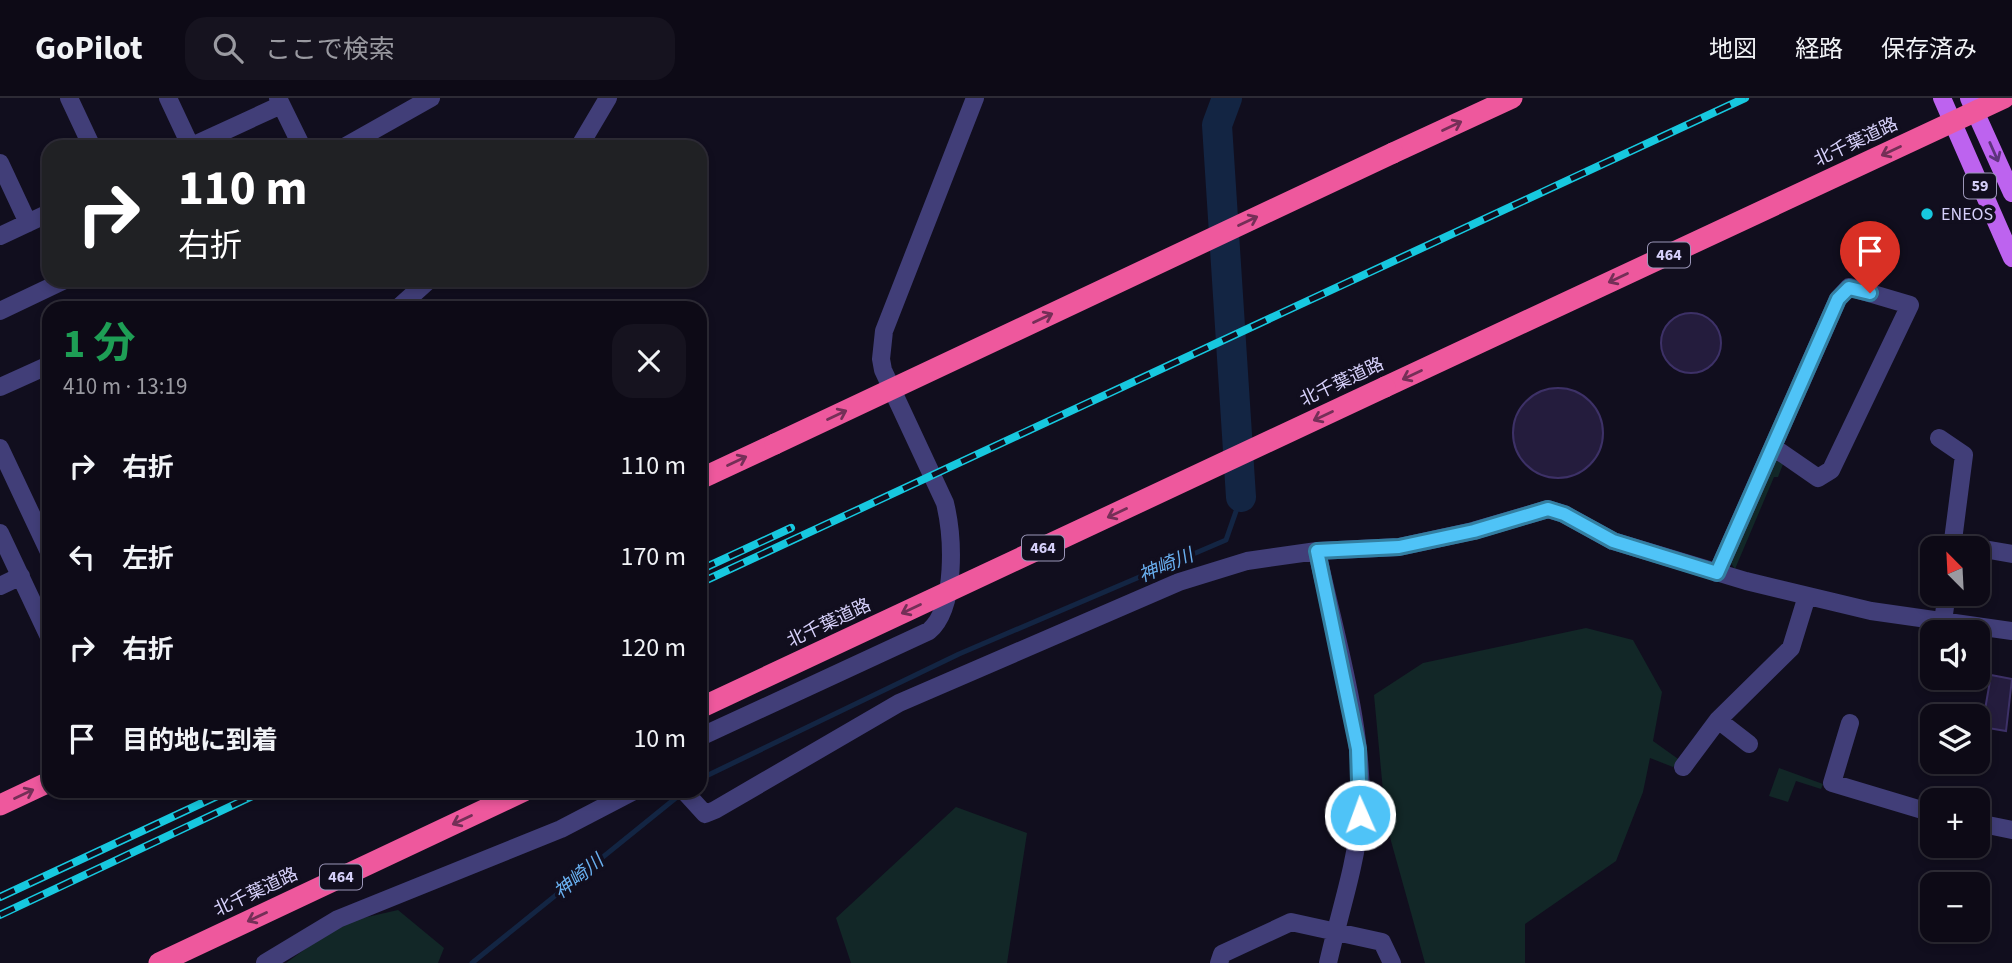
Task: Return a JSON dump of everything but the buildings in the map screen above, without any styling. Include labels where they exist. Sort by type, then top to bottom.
[{"type":"highway","points":[[707,476],[1511,98]]},
{"type":"highway","name":"北千葉道路","points":[[707,705],[1953,122],[1972,105],[2004,98]]},
{"type":"highway","points":[[0,805],[42,785]]},
{"type":"highway","name":"北千葉道路","points":[[159,963],[509,798]]},
{"type":"main road","points":[[1942,98],[1953,122]]},
{"type":"main road","name":"59","points":[[1972,105],[2012,193]]},
{"type":"main road","name":"59","points":[[1953,122],[2012,258]]},
{"type":"street","points":[[69,98],[89,140]]},
{"type":"street","points":[[168,98],[188,140]]},
{"type":"street","points":[[356,140],[430,98]]},
{"type":"street","points":[[583,140],[608,98]]},
{"type":"street","points":[[707,734],[929,631],[942,618],[949,579],[949,519],[945,503],[883,370],[881,347],[884,331],[975,98]]},
{"type":"street","points":[[205,140],[279,102],[298,140]]},
{"type":"street","points":[[0,163],[28,223]]},
{"type":"street","points":[[0,236],[42,216]]},
{"type":"street","points":[[0,311],[50,287]]},
{"type":"street","points":[[406,301],[421,287]]},
{"type":"street","points":[[1717,573],[1838,299],[1849,288],[1910,304],[1831,470],[1818,478],[1773,447]]},
{"type":"street","points":[[0,387],[42,368]]},
{"type":"street","points":[[1939,438],[1964,454],[1954,536]]},
{"type":"street","points":[[0,448],[42,537]]},
{"type":"street","points":[[691,798],[705,814],[715,810],[899,703],[1179,582],[1247,561],[1317,551],[1399,547],[1474,531],[1548,509],[1564,514],[1613,541],[1717,573],[1871,611],[1936,620]]},
{"type":"street","points":[[0,533],[42,622]]},
{"type":"street","points":[[1990,550],[2012,554]]},
{"type":"street","points":[[1317,551],[1358,749],[1359,827],[1354,865],[1328,963]]},
{"type":"street","points":[[0,586],[21,576]]},
{"type":"street","points":[[1684,767],[1718,720],[1791,648],[1807,596]]},
{"type":"street","points":[[1990,628],[2012,631]]},
{"type":"street","points":[[1718,720],[1749,744]]},
{"type":"street","points":[[1850,723],[1832,783],[1920,809]]},
{"type":"street","points":[[265,963],[338,919],[561,828],[620,798]]},
{"type":"street","points":[[1990,825],[2012,830]]},
{"type":"street","points":[[1219,963],[1222,954],[1291,922],[1382,942],[1392,963]]},
{"type":"green space","points":[[1772,459],[1785,459],[1778,477],[1774,477],[1735,569],[1728,559]]},
{"type":"green space","points":[[1586,628],[1633,640],[1662,692],[1653,741],[1681,761],[1673,767],[1650,758],[1643,792],[1616,861],[1525,924],[1525,963],[1425,963],[1386,823],[1374,695],[1423,663]]},
{"type":"green space","points":[[1779,768],[1823,784],[1821,789],[1796,781],[1788,802],[1769,796]]},
{"type":"green space","points":[[956,807],[1027,833],[1007,963],[851,963],[836,918]]},
{"type":"green space","points":[[398,910],[444,948],[438,963],[286,963],[341,923]]},
{"type":"waterway","name":"神崎川","points":[[1227,98],[1217,125],[1241,497]]},
{"type":"waterway","name":"神崎川","points":[[707,776],[959,654],[1226,540],[1241,497]]},
{"type":"waterway","name":"神崎川","points":[[472,963],[676,798]]},
{"type":"railway","points":[[707,580],[1745,98]]},
{"type":"railway","points":[[707,567],[791,528]]},
{"type":"railway","points":[[0,897],[213,798]]},
{"type":"railway","points":[[0,915],[248,798]]},
{"type":"place","name":"ENEOS","points":[[1927,214]]},
{"type":"route","points":[[1360,815],[1358,749],[1317,551],[1399,547],[1474,531],[1548,509],[1564,514],[1613,541],[1717,573],[1838,299],[1849,288],[1870,293]]}]
